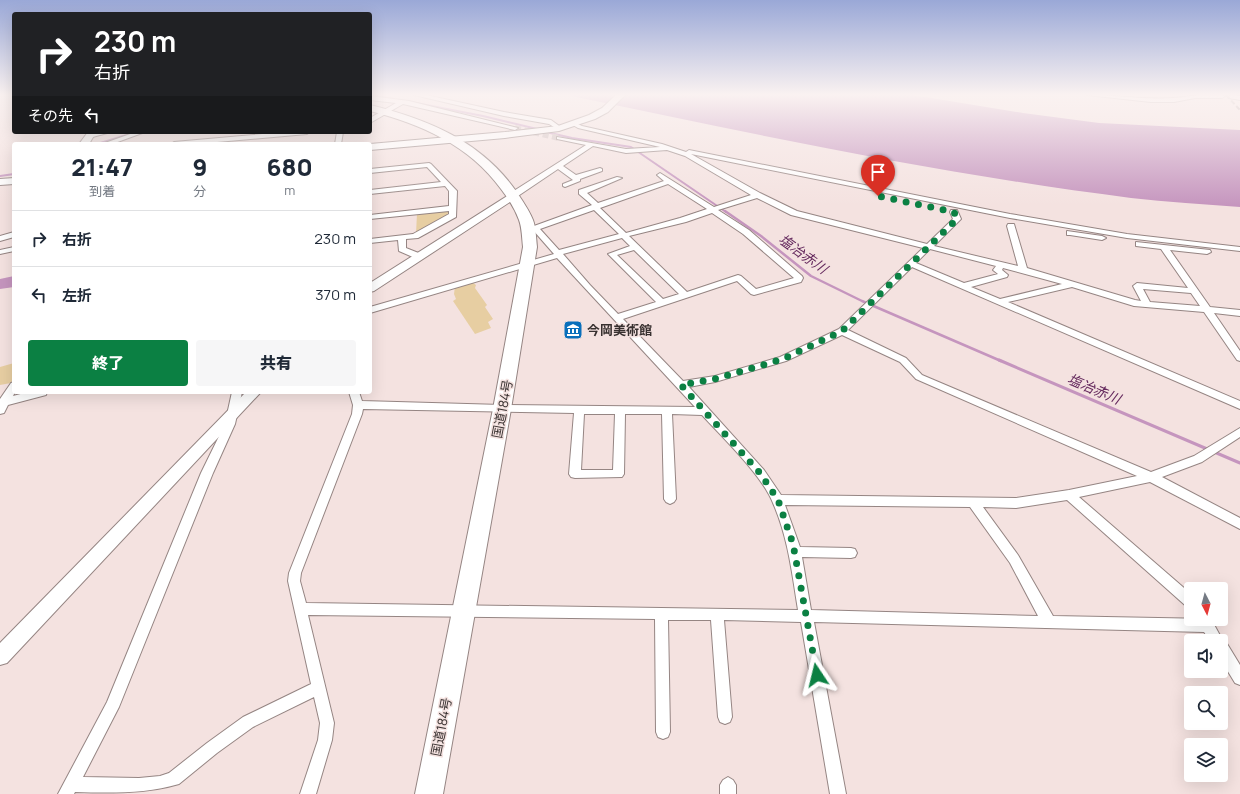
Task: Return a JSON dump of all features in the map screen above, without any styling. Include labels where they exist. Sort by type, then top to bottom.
[{"type":"highway","name":"国道184号","points":[[429,794],[528,264],[531,228],[496,173],[483,160],[453,139],[438,132]]},
{"type":"street","points":[[372,147],[528,132]]},
{"type":"street","points":[[602,132],[660,145],[687,154],[757,195],[794,213],[1002,264],[1134,303],[1240,313]]},
{"type":"street","points":[[88,138],[101,134]]},
{"type":"street","points":[[111,142],[136,134]]},
{"type":"street","points":[[203,134],[199,142],[245,141],[271,134]]},
{"type":"street","points":[[559,138],[626,151],[666,148],[1010,216],[1127,236],[1240,249]]},
{"type":"street","points":[[372,287],[592,144]]},
{"type":"street","points":[[696,159],[954,212],[1086,236],[1240,256]]},
{"type":"street","points":[[372,171],[429,165],[453,190],[453,215],[415,236],[372,241]]},
{"type":"street","points":[[558,166],[578,180],[565,185]]},
{"type":"street","points":[[575,178],[600,170]]},
{"type":"street","points":[[617,318],[661,302],[738,278],[754,292],[798,280],[799,278],[746,232],[660,175]]},
{"type":"street","points":[[620,178],[582,192],[624,236],[685,295]]},
{"type":"street","points":[[0,182],[12,181]]},
{"type":"street","points":[[669,181],[531,228],[558,254],[587,287],[705,411],[760,473],[778,500],[794,552],[807,616],[838,794]]},
{"type":"street","points":[[372,192],[447,184]]},
{"type":"street","points":[[372,309],[713,210],[757,195]]},
{"type":"street","points":[[372,217],[453,208]]},
{"type":"street","points":[[681,385],[715,379],[783,359],[842,331],[957,219],[954,212]]},
{"type":"street","points":[[1010,226],[1023,270]]},
{"type":"street","points":[[0,239],[12,235]]},
{"type":"street","points":[[402,238],[402,249],[418,256]]},
{"type":"street","points":[[635,247],[612,254],[661,302]]},
{"type":"street","points":[[1164,247],[1240,358]]},
{"type":"street","points":[[0,252],[12,249]]},
{"type":"street","points":[[911,264],[1240,405]]},
{"type":"street","points":[[964,286],[1004,275],[997,270],[1002,264]]},
{"type":"street","points":[[999,302],[1073,284]]},
{"type":"street","points":[[1147,304],[1137,286],[1194,291]]},
{"type":"street","points":[[842,331],[903,360],[919,377],[1151,477],[1240,524]]},
{"type":"street","points":[[2,405],[12,388]]},
{"type":"street","points":[[2,405],[36,394]]},
{"type":"street","points":[[68,789],[112,707],[208,473],[230,424],[237,394]]},
{"type":"street","points":[[0,656],[252,394]]},
{"type":"street","points":[[308,794],[325,740],[327,723],[294,581],[295,573],[357,414],[358,405],[355,394]]},
{"type":"street","points":[[358,405],[705,411]]},
{"type":"street","points":[[579,409],[575,474],[618,474],[620,409]]},
{"type":"street","points":[[667,410],[670,498]]},
{"type":"street","points":[[778,500],[1016,503],[1069,495],[1151,477],[1198,459],[1240,432]]},
{"type":"street","points":[[1069,495],[1184,596]]},
{"type":"street","points":[[973,503],[1014,559],[1049,622]]},
{"type":"street","points":[[794,552],[851,553]]},
{"type":"street","points":[[300,609],[661,613],[1049,622],[1184,623]]},
{"type":"street","points":[[661,613],[663,732]]},
{"type":"street","points":[[717,614],[725,717]]},
{"type":"street","points":[[1228,658],[1240,678]]},
{"type":"street","points":[[68,789],[139,786],[160,784],[174,779],[212,748],[248,722],[318,687]]},
{"type":"shaded area","points":[[748,132],[1240,132],[1240,207],[1131,198],[1060,188],[918,165]]},
{"type":"shaded area","points":[[451,210],[451,215],[416,234],[417,213]]},
{"type":"shaded area","points":[[12,276],[12,287],[0,289],[0,279]]},
{"type":"shaded area","points":[[472,282],[476,285],[475,288],[487,305],[485,307],[493,319],[488,322],[491,328],[475,334],[453,301],[456,299],[454,294],[455,286]]},
{"type":"shaded area","points":[[12,364],[11,383],[0,385],[0,367]]},
{"type":"waterway","name":"塩冶赤川","points":[[546,132],[572,138],[631,147],[726,212]]},
{"type":"waterway","points":[[104,142],[130,134]]},
{"type":"waterway","points":[[0,176],[12,174]]},
{"type":"waterway","name":"塩冶赤川","points":[[725,211],[761,236],[811,276],[862,301],[1001,361]]},
{"type":"waterway","name":"塩冶赤川","points":[[999,360],[1240,463]]},
{"type":"tunnel","points":[[533,132],[559,138]]},
{"type":"place","name":"今岡美術館","points":[[573,330]]},
{"type":"route","points":[[817,675],[793,544],[778,500],[760,473],[681,385],[715,379],[783,359],[842,331],[957,219],[954,212],[878,196]]}]
